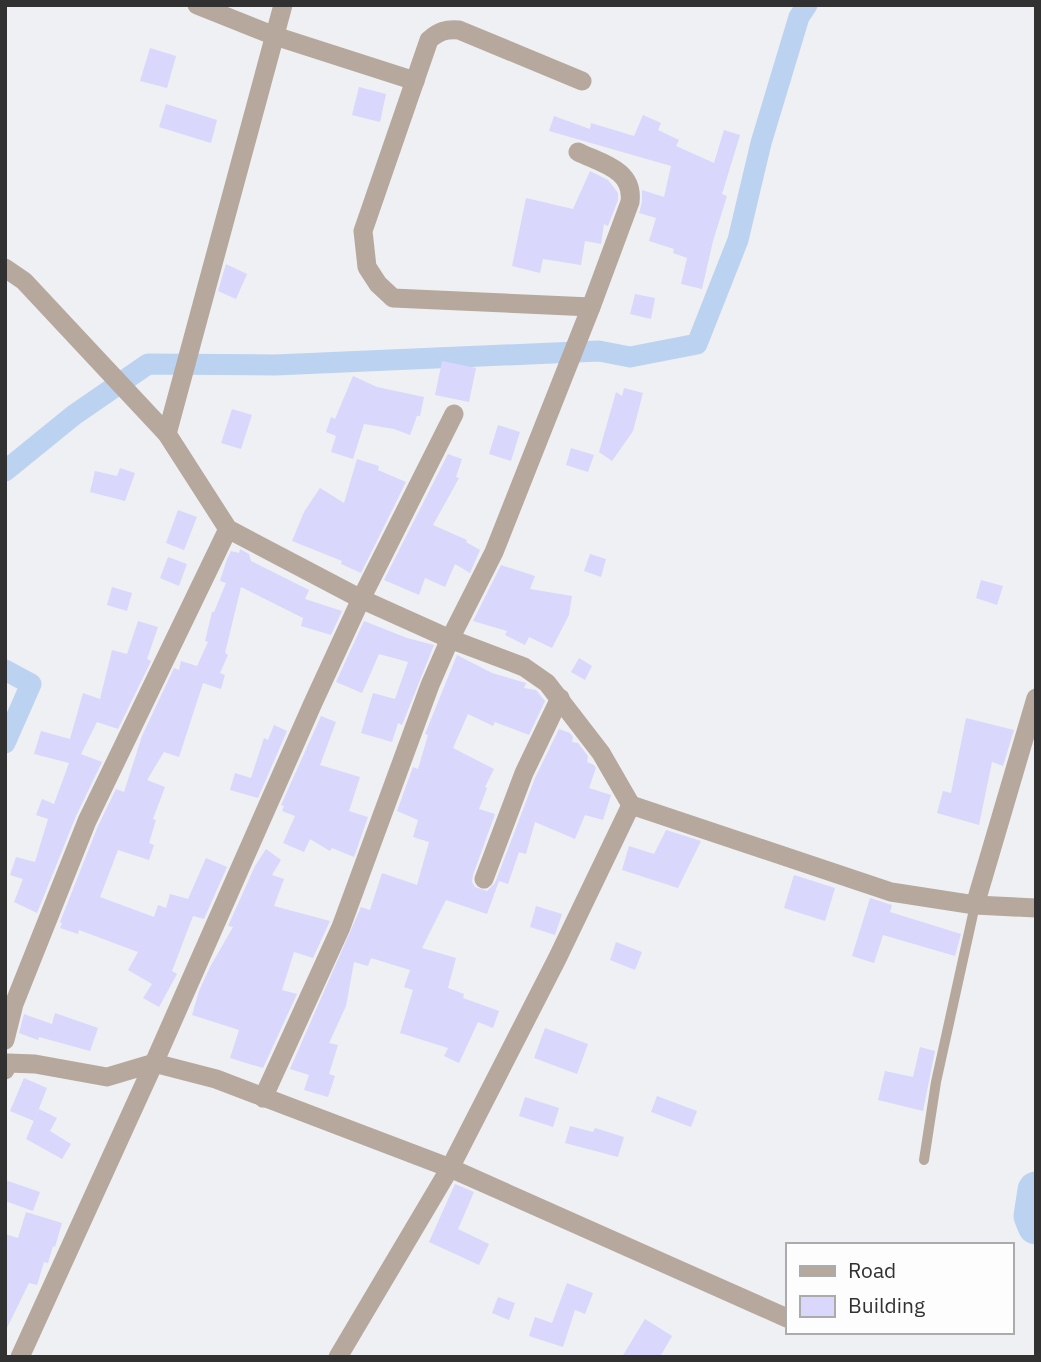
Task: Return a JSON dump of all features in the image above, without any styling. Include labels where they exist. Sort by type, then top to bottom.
[{"type":"street","points":[[198,5],[275,36],[415,80]]},
{"type":"street","points":[[167,434],[283,5]]},
{"type":"street","points":[[582,81],[472,35],[447,29],[438,32],[429,40],[363,231],[367,267],[378,284],[393,298],[591,307]]},
{"type":"street","points":[[262,1098],[341,927],[430,685],[494,552],[630,202],[632,189],[618,171],[578,152]]},
{"type":"street","points":[[5,268],[24,281],[167,434],[228,529],[361,599],[450,639],[524,667],[547,683],[560,698],[601,753],[631,805],[891,892],[975,905],[1036,908]]},
{"type":"street","points":[[20,1357],[313,703],[361,599],[454,414]]},
{"type":"street","points":[[5,1040],[14,1004],[88,821],[228,529]]},
{"type":"street","points":[[484,879],[524,773],[560,698]]},
{"type":"street","points":[[975,905],[1036,698]]},
{"type":"street","points":[[338,1357],[450,1168],[557,959],[631,805]]},
{"type":"street","points":[[6,1060],[107,1077],[154,1063],[216,1079],[450,1168],[786,1318]]},
{"type":"lane","points":[[924,1160],[936,1082],[975,905]]},
{"type":"building","points":[[150,48],[176,56],[167,88],[140,81]]},
{"type":"building","points":[[359,87],[386,94],[380,122],[352,115]]},
{"type":"building","points":[[166,104],[217,120],[211,143],[159,127]]},
{"type":"building","points":[[643,115],[661,123],[658,130],[679,140],[676,146],[714,163],[724,130],[740,135],[722,194],[727,196],[702,289],[681,284],[687,258],[673,253],[674,249],[649,241],[656,218],[639,213],[642,190],[664,197],[671,166],[549,131],[554,116],[590,129],[591,123],[634,136]]},
{"type":"building","points":[[590,171],[608,180],[618,193],[608,226],[604,224],[601,244],[585,241],[581,265],[543,259],[540,273],[512,266],[526,198],[573,209]]},
{"type":"building","points":[[226,264],[247,274],[236,299],[218,291]]},
{"type":"building","points":[[635,294],[655,298],[651,319],[630,314]]},
{"type":"building","points":[[442,361],[476,368],[469,402],[435,395]]},
{"type":"building","points":[[353,376],[377,387],[424,397],[420,416],[417,416],[410,435],[394,429],[364,424],[353,459],[331,452],[336,436],[326,432],[331,417],[335,419]]},
{"type":"building","points":[[624,388],[643,393],[633,431],[612,461],[599,452],[616,392],[622,396]]},
{"type":"building","points":[[232,409],[252,415],[241,449],[221,443]]},
{"type":"building","points":[[498,425],[520,432],[511,461],[489,454]]},
{"type":"building","points":[[571,448],[594,455],[588,472],[566,465]]},
{"type":"building","points":[[448,454],[462,459],[456,477],[459,478],[433,525],[467,540],[466,542],[480,550],[470,573],[455,564],[445,587],[425,578],[419,595],[384,580]]},
{"type":"building","points":[[357,459],[379,466],[378,470],[406,482],[361,573],[341,564],[342,561],[292,541],[304,512],[320,488],[344,503]]},
{"type":"building","points":[[120,468],[135,473],[125,501],[90,492],[95,471],[117,476]]},
{"type":"building","points":[[178,510],[197,517],[184,550],[166,543]]},
{"type":"building","points":[[240,549],[249,554],[251,561],[309,590],[305,599],[342,611],[331,635],[301,626],[303,618],[241,587],[225,653],[228,655],[220,673],[225,675],[221,689],[203,683],[179,757],[164,752],[147,780],[165,787],[153,819],[156,820],[149,843],[154,845],[149,860],[118,850],[100,897],[154,917],[158,905],[166,908],[170,894],[188,899],[206,858],[227,867],[204,919],[193,916],[172,971],[177,974],[159,1007],[143,998],[152,984],[128,970],[138,952],[79,930],[78,934],[60,928],[60,922],[98,826],[116,789],[124,792],[142,736],[174,668],[179,670],[181,661],[197,666],[208,642],[205,641],[212,612],[226,583],[220,581],[227,559],[231,551],[239,553]]},
{"type":"building","points":[[590,554],[606,559],[601,577],[584,571]]},
{"type":"building","points":[[168,557],[187,564],[179,586],[160,578]]},
{"type":"building","points":[[501,565],[535,576],[530,589],[572,596],[569,615],[552,648],[529,637],[525,645],[505,635],[507,631],[473,621]]},
{"type":"building","points":[[981,580],[1003,586],[997,605],[976,598]]},
{"type":"building","points":[[112,587],[132,593],[127,611],[107,605]]},
{"type":"building","points":[[138,621],[158,627],[147,659],[151,661],[118,729],[97,722],[81,754],[102,762],[76,816],[37,913],[14,902],[23,879],[10,875],[16,857],[35,862],[48,819],[36,815],[42,799],[54,804],[69,763],[34,754],[41,731],[70,739],[83,693],[100,699],[112,650],[127,654]]},
{"type":"building","points":[[364,621],[407,638],[434,645],[402,725],[398,723],[392,742],[361,733],[373,693],[395,699],[408,662],[379,654],[362,693],[336,682]]},
{"type":"building","points":[[457,655],[492,673],[526,683],[524,688],[536,690],[545,701],[529,735],[495,722],[493,726],[468,714],[453,748],[494,769],[485,787],[487,788],[479,809],[495,814],[473,875],[472,882],[475,887],[487,891],[495,883],[535,778],[559,729],[570,733],[572,742],[578,743],[588,756],[587,762],[596,768],[589,788],[611,795],[603,820],[585,815],[575,839],[535,822],[526,854],[519,852],[508,884],[499,881],[487,914],[446,900],[422,948],[456,958],[448,988],[464,994],[463,998],[499,1011],[493,1028],[478,1022],[459,1063],[444,1056],[448,1048],[400,1033],[413,990],[404,987],[410,970],[371,958],[368,966],[354,962],[346,1006],[329,1043],[338,1045],[329,1074],[335,1076],[328,1097],[304,1090],[309,1075],[290,1069],[361,907],[370,910],[382,873],[417,885],[429,842],[413,837],[418,820],[397,811],[413,767],[418,769],[428,735],[425,734]]},
{"type":"building","points":[[579,658],[592,666],[585,680],[571,672]]},
{"type":"building","points":[[321,716],[336,722],[320,765],[360,777],[349,811],[368,817],[354,857],[332,848],[330,851],[310,839],[304,852],[283,843],[295,816],[282,811],[284,806],[281,805]]},
{"type":"building","points":[[966,718],[1014,730],[1003,766],[992,762],[979,825],[937,813],[943,791],[951,793]]},
{"type":"building","points":[[274,725],[287,731],[258,798],[230,790],[235,773],[251,778],[264,738],[268,740]]},
{"type":"building","points":[[666,830],[701,841],[678,888],[622,870],[629,846],[654,854]]},
{"type":"building","points":[[266,849],[281,860],[272,875],[284,879],[274,906],[330,921],[313,958],[294,952],[282,990],[297,994],[263,1068],[230,1058],[239,1030],[192,1015],[199,991],[233,927],[228,926],[255,866]]},
{"type":"building","points":[[794,875],[835,888],[825,921],[784,908]]},
{"type":"building","points":[[870,898],[892,905],[890,912],[961,934],[955,956],[883,935],[874,963],[852,956]]},
{"type":"building","points":[[536,906],[562,914],[555,935],[530,927]]},
{"type":"building","points":[[616,942],[642,952],[635,970],[610,960]]},
{"type":"building","points":[[55,1013],[98,1028],[90,1051],[39,1037],[38,1040],[19,1033],[24,1014],[52,1024]]},
{"type":"building","points":[[545,1028],[588,1044],[577,1074],[534,1058]]},
{"type":"building","points":[[920,1047],[935,1051],[923,1111],[878,1100],[885,1071],[913,1077]]},
{"type":"building","points":[[24,1078],[47,1088],[34,1121],[10,1111]]},
{"type":"building","points":[[657,1096],[697,1111],[691,1127],[651,1112]]},
{"type":"building","points":[[525,1097],[559,1108],[553,1127],[519,1116]]},
{"type":"building","points":[[39,1109],[57,1118],[50,1131],[71,1144],[62,1159],[26,1139]]},
{"type":"building","points":[[570,1126],[593,1132],[595,1128],[624,1137],[618,1157],[565,1143]]},
{"type":"building","points":[[5,1180],[40,1192],[33,1211],[5,1201]]},
{"type":"building","points":[[455,1184],[474,1192],[458,1229],[489,1244],[479,1265],[429,1242]]},
{"type":"building","points":[[26,1212],[62,1223],[55,1247],[53,1246],[48,1263],[44,1262],[37,1285],[29,1283],[5,1332],[5,1234],[18,1238]]},
{"type":"building","points":[[567,1283],[593,1293],[585,1314],[575,1310],[563,1347],[529,1336],[535,1317],[552,1323]]},
{"type":"building","points":[[498,1297],[515,1303],[509,1320],[492,1313]]},
{"type":"building","points":[[645,1319],[672,1336],[660,1357],[622,1357]]},
{"type":"waterway","points":[[5,471],[74,415],[148,364],[275,365],[599,351],[630,357],[697,344],[738,240],[761,143],[799,17],[807,5]]},
{"type":"waterway","points":[[5,670],[31,684],[5,743]]},
{"type":"waterway","points":[[1036,1190],[1032,1216],[1036,1226]]}]
